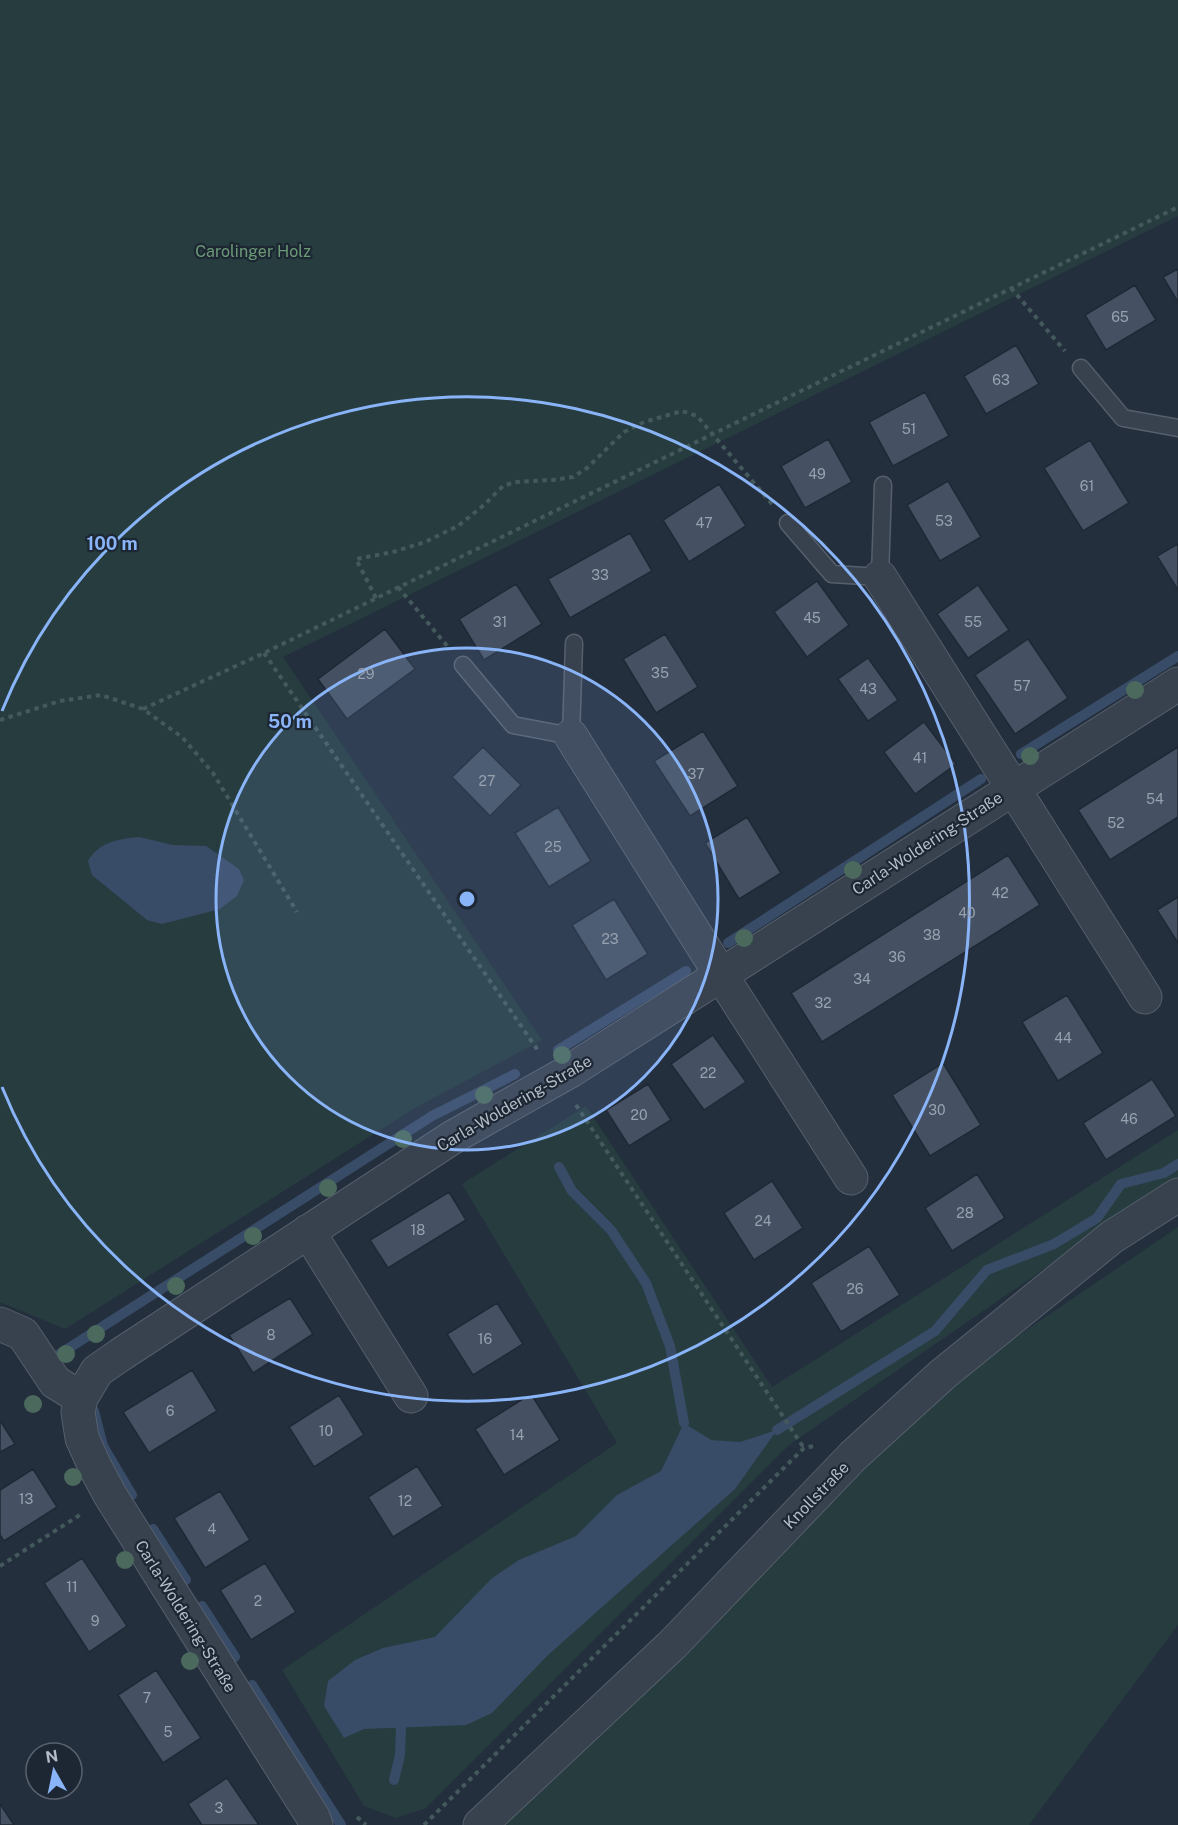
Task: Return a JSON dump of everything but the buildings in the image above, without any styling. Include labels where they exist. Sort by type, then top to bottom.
[{"type":"street","name":"Carla-Woldering-Straße","points":[[880,577],[1145,997]]},
{"type":"street","name":"Carla-Woldering-Straße","points":[[316,1825],[110,1496],[95,1467],[82,1438],[78,1412],[81,1398],[98,1371],[453,1137],[557,1079],[1178,684]]},
{"type":"street","points":[[571,736],[851,1178]]},
{"type":"street","name":"Knollstraße","points":[[488,1823],[673,1644],[853,1456],[944,1374],[1112,1237],[1178,1195]]},
{"type":"street","points":[[308,1231],[411,1396]]},
{"type":"street","points":[[0,1324],[23,1334],[56,1382],[81,1398]]},
{"type":"lane","points":[[1081,368],[1123,418],[1178,428]]},
{"type":"lane","points":[[788,523],[832,574],[880,577],[883,484]]},
{"type":"lane","points":[[463,665],[513,724],[571,736],[574,643]]},
{"type":"path","points":[[143,709],[264,653],[1178,207]]},
{"type":"path","points":[[1011,288],[1081,368]]},
{"type":"path","points":[[376,597],[356,559],[393,552],[433,538],[458,526],[504,486],[515,482],[573,477],[587,468],[624,432],[644,422],[682,411],[697,416],[788,523]]},
{"type":"path","points":[[398,587],[463,665]]},
{"type":"path","points":[[264,653],[557,1079],[804,1448]]},
{"type":"path","points":[[0,720],[60,701],[101,695],[143,709],[182,737],[213,772],[297,912]]},
{"type":"path","points":[[424,1825],[804,1448],[834,1442],[853,1456]]},
{"type":"path","points":[[0,1566],[110,1496]]},
{"type":"path","points":[[357,1817],[366,1825]]},
{"type":"green space","name":"Carolinger Holz","points":[[0,0],[1178,0],[1178,216],[283,657],[542,1040],[415,1108],[65,1329],[0,1302]]},
{"type":"green space","points":[[586,1106],[772,1387],[1178,1130],[1178,1180],[1105,1227],[789,1445],[426,1808],[396,1818],[364,1806],[282,1670],[617,1443],[462,1184]]},
{"type":"green space","points":[[1178,1227],[1178,1625],[1029,1825],[508,1825],[504,1823],[941,1388]]},
{"type":"water","points":[[139,837],[173,845],[206,846],[239,869],[244,880],[237,896],[220,909],[162,924],[147,920],[92,875],[88,861],[103,846],[117,840]]},
{"type":"water","points":[[684,1423],[711,1440],[740,1442],[777,1430],[735,1489],[547,1656],[492,1713],[466,1725],[364,1729],[344,1738],[324,1706],[328,1681],[355,1660],[383,1648],[435,1637],[491,1579],[519,1560],[576,1536],[617,1495],[661,1471]]},
{"type":"waterway","points":[[1021,754],[1178,656]]},
{"type":"waterway","points":[[728,943],[981,779]]},
{"type":"waterway","points":[[558,1050],[686,971]]},
{"type":"waterway","points":[[58,1355],[432,1116],[515,1074]]},
{"type":"waterway","points":[[777,1430],[935,1331],[987,1270],[1054,1244],[1097,1218],[1121,1184],[1164,1173],[1178,1164]]},
{"type":"waterway","points":[[559,1167],[572,1191],[611,1230],[646,1283],[670,1346],[684,1423]]},
{"type":"waterway","points":[[94,1411],[103,1446],[132,1495]]},
{"type":"waterway","points":[[153,1529],[186,1580]]},
{"type":"waterway","points":[[202,1606],[235,1657]]},
{"type":"waterway","points":[[252,1685],[341,1825]]},
{"type":"waterway","points":[[394,1780],[400,1755],[401,1727]]}]
